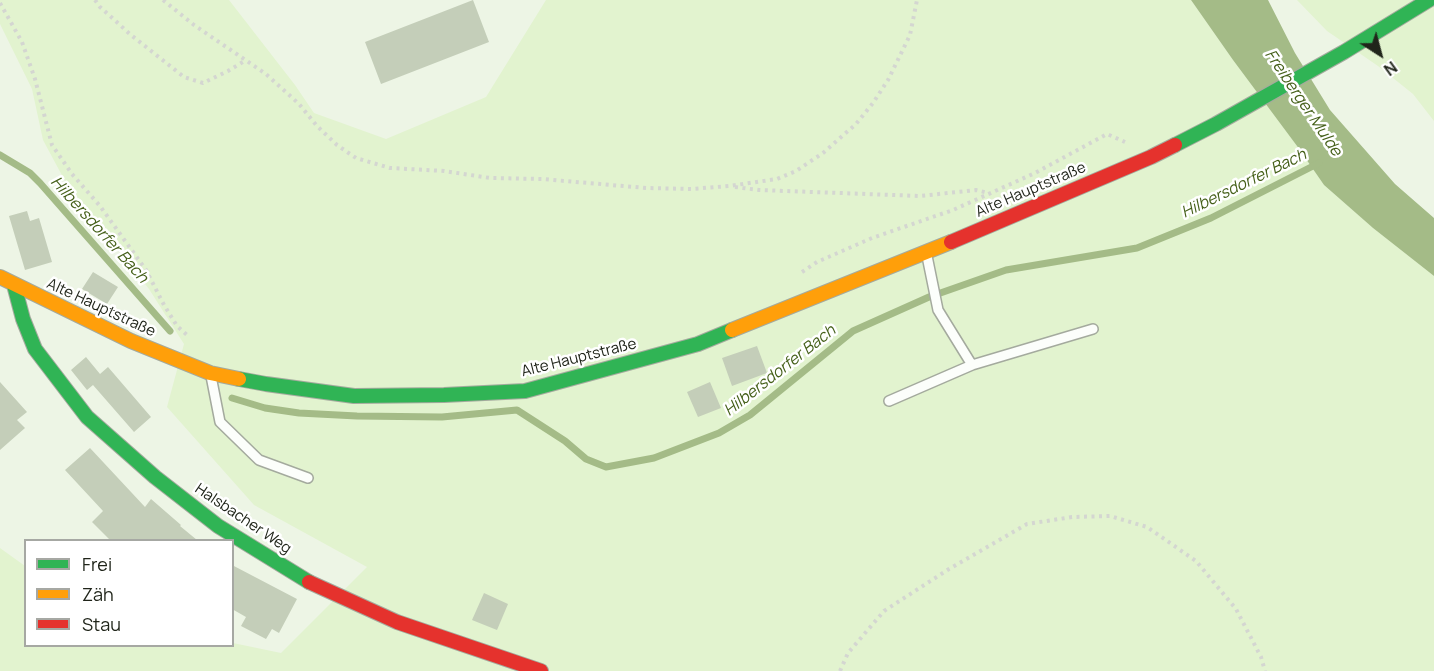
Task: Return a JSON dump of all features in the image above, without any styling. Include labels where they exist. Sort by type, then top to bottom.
[{"type":"main road","name":"Alte Hauptstraße","points":[[0,277],[55,301],[130,341],[210,373],[266,384],[354,396],[525,391],[698,344],[926,253],[1151,157],[1216,124],[1429,0]]},
{"type":"main road","name":"Halsbacher Weg","points":[[14,285],[23,319],[35,349],[87,417],[155,477],[218,526],[305,580],[397,622],[541,671]]},
{"type":"lane","points":[[926,253],[938,310],[972,365]]},
{"type":"lane","points":[[890,401],[972,365],[1094,329]]},
{"type":"lane","points":[[210,373],[220,422],[259,460],[308,478]]},
{"type":"path","points":[[95,0],[131,35],[184,77],[203,83],[222,75],[246,60]]},
{"type":"path","points":[[163,0],[194,25],[266,74],[300,104],[317,126],[337,145],[356,158],[390,168],[444,171],[490,178],[542,179],[646,188],[691,189],[777,179],[796,171],[823,153],[856,124],[873,104],[902,54],[910,35],[917,0]]},
{"type":"path","points":[[0,3],[22,42],[35,79],[52,145],[146,270],[177,326],[193,341]]},
{"type":"path","points":[[799,275],[828,257],[872,238],[952,210],[1035,173],[1107,134],[1133,145]]},
{"type":"path","points":[[729,186],[759,190],[909,196],[976,190],[988,194]]},
{"type":"path","points":[[840,671],[848,653],[884,611],[949,569],[1027,524],[1072,517],[1110,516],[1147,527],[1196,561],[1236,609],[1261,657],[1265,671]]},
{"type":"shaded area","points":[[0,0],[229,0],[314,113],[386,139],[486,97],[546,0],[1191,0],[1324,185],[1373,228],[1434,276],[1434,671],[0,671],[0,548],[24,565],[24,647],[234,647],[234,643],[281,653],[367,567],[254,505],[167,407],[184,344],[149,289],[65,181],[43,140],[32,89],[0,24]]},
{"type":"shaded area","points":[[1297,0],[1434,0],[1434,121],[1413,94],[1378,66],[1327,31]]},
{"type":"water","name":"Freiberger Mulde","points":[[1191,0],[1268,0],[1295,53],[1330,110],[1395,184],[1434,218],[1434,276],[1373,228],[1324,185]]},
{"type":"building","points":[[473,0],[489,42],[381,84],[365,42]]},
{"type":"building","points":[[27,211],[30,221],[39,218],[52,262],[25,270],[9,216]]},
{"type":"building","points":[[93,272],[118,287],[107,304],[82,289]]},
{"type":"building","points":[[757,346],[767,373],[732,386],[722,358]]},
{"type":"building","points":[[86,357],[100,374],[108,367],[151,417],[134,432],[93,385],[87,390],[71,370]]},
{"type":"building","points":[[0,382],[27,412],[17,420],[25,428],[0,450]]},
{"type":"building","points":[[710,382],[721,408],[698,417],[687,392]]},
{"type":"building","points":[[90,448],[145,507],[151,499],[196,539],[109,539],[92,522],[103,511],[65,470]]},
{"type":"building","points":[[234,566],[297,599],[279,633],[272,629],[266,639],[241,626],[246,617],[234,610]]},
{"type":"building","points":[[484,593],[508,604],[497,630],[472,620]]},
{"type":"waterway","name":"Hilbersdorfer Bach","points":[[0,155],[30,173],[40,183],[170,331]]},
{"type":"waterway","name":"Hilbersdorfer Bach","points":[[232,398],[265,408],[299,413],[357,416],[442,417],[517,410],[565,441],[586,459],[606,467],[654,458],[719,433],[750,415],[853,331],[929,297],[1006,270],[1137,248],[1211,218],[1319,163]]},
{"type":"traffic: fast","points":[[1175,145],[1344,52],[1429,0]]},
{"type":"traffic: fast","points":[[14,285],[23,319],[35,349],[87,417],[155,477],[218,526],[309,582]]},
{"type":"traffic: fast","points":[[239,379],[354,396],[525,391],[698,344],[732,330]]},
{"type":"traffic: slow","points":[[732,330],[951,242]]},
{"type":"traffic: slow","points":[[0,277],[131,341],[210,373],[239,379]]},
{"type":"traffic: jam","points":[[951,242],[1175,145]]},
{"type":"traffic: jam","points":[[309,582],[397,622],[541,671]]}]
